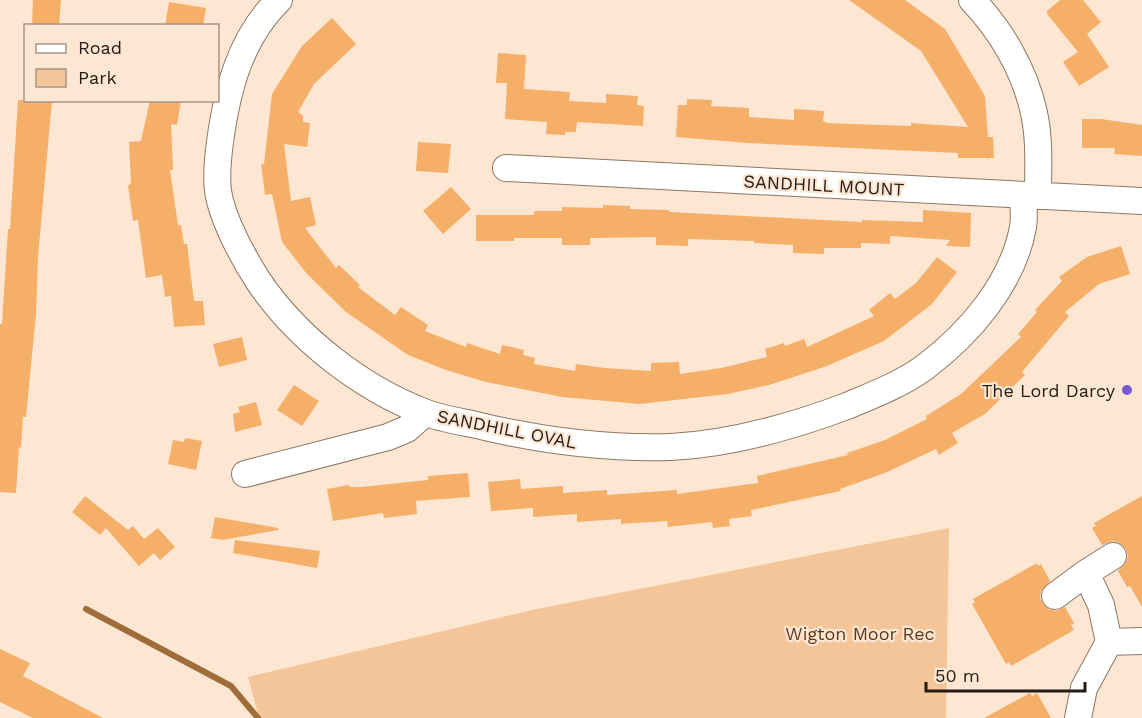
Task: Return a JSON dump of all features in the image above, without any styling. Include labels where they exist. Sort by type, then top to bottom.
[{"type":"street","name":"SANDHILL OVAL","points":[[279,0],[270,8],[242,51],[224,112],[218,156],[218,193],[231,230],[249,267],[270,298],[300,332],[349,371],[384,393],[425,413],[507,433],[591,445],[672,447],[749,437],[819,416],[877,394],[923,369],[961,336],[994,295],[1015,259],[1038,153],[1034,113],[1021,75],[1005,43],[986,15],[972,0]]},
{"type":"street","name":"SANDHILL MOUNT","points":[[506,168],[1142,201]]},
{"type":"street","points":[[245,474],[388,437],[407,429],[425,413]]},
{"type":"street","points":[[1055,596],[1113,556]]},
{"type":"street","points":[[1078,703],[1100,654],[1101,604],[1086,573]]},
{"type":"street","points":[[1100,654],[1142,641]]},
{"type":"green space","name":"Wigton Moor Rec","points":[[949,528],[946,718],[259,718],[248,677],[532,610]]},
{"type":"building","points":[[33,0],[61,0],[59,24],[32,24]]},
{"type":"building","points":[[849,0],[905,0],[945,29],[985,96],[988,137],[993,137],[994,158],[989,158],[989,160],[988,158],[958,158],[958,153],[747,143],[676,137],[678,105],[687,105],[687,99],[712,100],[711,106],[749,108],[749,117],[794,120],[794,109],[824,111],[823,121],[827,123],[911,126],[911,123],[968,127],[921,51]]},
{"type":"building","points":[[1060,0],[1083,0],[1101,22],[1087,34],[1109,67],[1079,86],[1063,62],[1078,52],[1047,14],[1047,11]]},
{"type":"building","points":[[169,2],[206,8],[203,24],[165,24]]},
{"type":"building","points":[[332,18],[356,44],[314,84],[298,112],[303,116],[303,122],[310,123],[307,147],[284,144],[291,201],[310,197],[316,225],[305,228],[336,268],[339,265],[360,285],[358,287],[395,315],[401,307],[428,325],[425,331],[466,347],[467,343],[500,354],[502,345],[524,350],[523,355],[535,358],[534,364],[575,371],[576,364],[651,371],[651,363],[679,362],[680,374],[721,368],[767,357],[765,349],[784,343],[785,346],[804,339],[807,347],[874,316],[869,310],[890,293],[895,299],[916,283],[937,257],[957,272],[932,304],[884,341],[827,366],[769,385],[728,394],[640,404],[562,397],[486,382],[408,355],[346,312],[307,274],[282,242],[272,194],[265,195],[261,164],[264,164],[272,94],[302,46]]},
{"type":"building","points":[[498,53],[526,55],[524,89],[570,92],[569,101],[606,103],[606,94],[638,96],[637,105],[644,106],[643,126],[577,122],[576,132],[565,132],[565,135],[546,134],[547,122],[505,119],[507,83],[496,83]]},
{"type":"building","points":[[18,100],[52,102],[38,257],[36,314],[26,417],[23,417],[21,448],[19,447],[16,493],[0,492],[0,324],[2,324],[8,229],[10,229]]},
{"type":"building","points":[[150,102],[181,102],[177,125],[171,124],[173,170],[170,170],[178,225],[181,225],[184,244],[187,244],[194,301],[203,301],[205,325],[174,327],[171,296],[165,297],[162,275],[146,278],[138,220],[133,221],[128,185],[131,184],[129,142],[141,141]]},
{"type":"building","points":[[1082,119],[1101,119],[1142,125],[1142,156],[1114,154],[1115,148],[1082,148]]},
{"type":"building","points":[[418,142],[451,144],[448,173],[416,171]]},
{"type":"building","points":[[451,187],[471,209],[443,234],[423,211]]},
{"type":"building","points":[[603,205],[630,206],[630,209],[669,210],[669,212],[862,222],[862,220],[923,222],[923,210],[971,213],[970,247],[946,246],[950,240],[890,236],[890,244],[861,243],[861,248],[824,248],[824,254],[793,253],[793,245],[754,243],[754,241],[688,239],[688,246],[656,245],[656,237],[590,238],[590,245],[562,245],[562,238],[476,241],[476,215],[534,215],[534,211],[562,211],[562,207],[603,208]]},
{"type":"building","points":[[1121,246],[1130,274],[1099,284],[1065,312],[1069,316],[1022,372],[1025,375],[985,414],[952,433],[958,443],[939,455],[936,449],[885,473],[840,489],[841,491],[751,510],[752,516],[729,519],[730,526],[713,528],[712,522],[668,527],[667,521],[621,524],[621,519],[577,522],[577,514],[533,517],[533,508],[491,511],[488,482],[520,479],[521,489],[563,486],[563,493],[607,490],[607,495],[677,490],[677,494],[758,483],[757,476],[848,455],[847,453],[885,440],[927,419],[926,416],[961,394],[1021,337],[1018,334],[1037,312],[1035,310],[1062,281],[1059,277],[1087,257]]},
{"type":"building","points":[[242,337],[247,360],[219,367],[213,344]]},
{"type":"building","points":[[294,385],[319,401],[302,426],[277,410]]},
{"type":"building","points":[[256,402],[262,425],[235,432],[233,414],[240,412],[238,407]]},
{"type":"building","points":[[185,438],[202,441],[196,470],[168,464],[173,440],[184,442]]},
{"type":"building","points":[[468,473],[470,497],[416,501],[417,514],[384,518],[383,513],[333,521],[327,489],[349,485],[350,487],[361,487],[428,480],[428,476]]},
{"type":"building","points":[[85,496],[128,530],[133,526],[144,539],[158,528],[175,547],[160,560],[154,553],[139,566],[106,528],[100,535],[72,512]]},
{"type":"building","points":[[1142,496],[1142,607],[1118,571],[1126,562],[1128,556],[1126,549],[1120,543],[1113,541],[1102,545],[1092,528],[1096,526],[1094,523]]},
{"type":"building","points":[[215,517],[278,528],[278,530],[223,540],[211,538]]},
{"type":"building","points":[[235,540],[320,551],[317,568],[233,553]]},
{"type":"building","points":[[1037,563],[1038,566],[1041,564],[1050,581],[1041,591],[1040,598],[1043,604],[1056,611],[1065,607],[1074,623],[1071,625],[1074,630],[1011,666],[1009,662],[1006,664],[972,604],[975,602],[973,599]]},
{"type":"building","points":[[0,649],[30,663],[23,676],[103,718],[33,718],[0,702]]},
{"type":"building","points":[[1030,693],[1032,696],[1037,693],[1051,718],[984,718]]},
{"type":"waterway","points":[[86,609],[231,686],[258,718]]},
{"type":"place","name":"The Lord Darcy","points":[[1127,390]]}]
